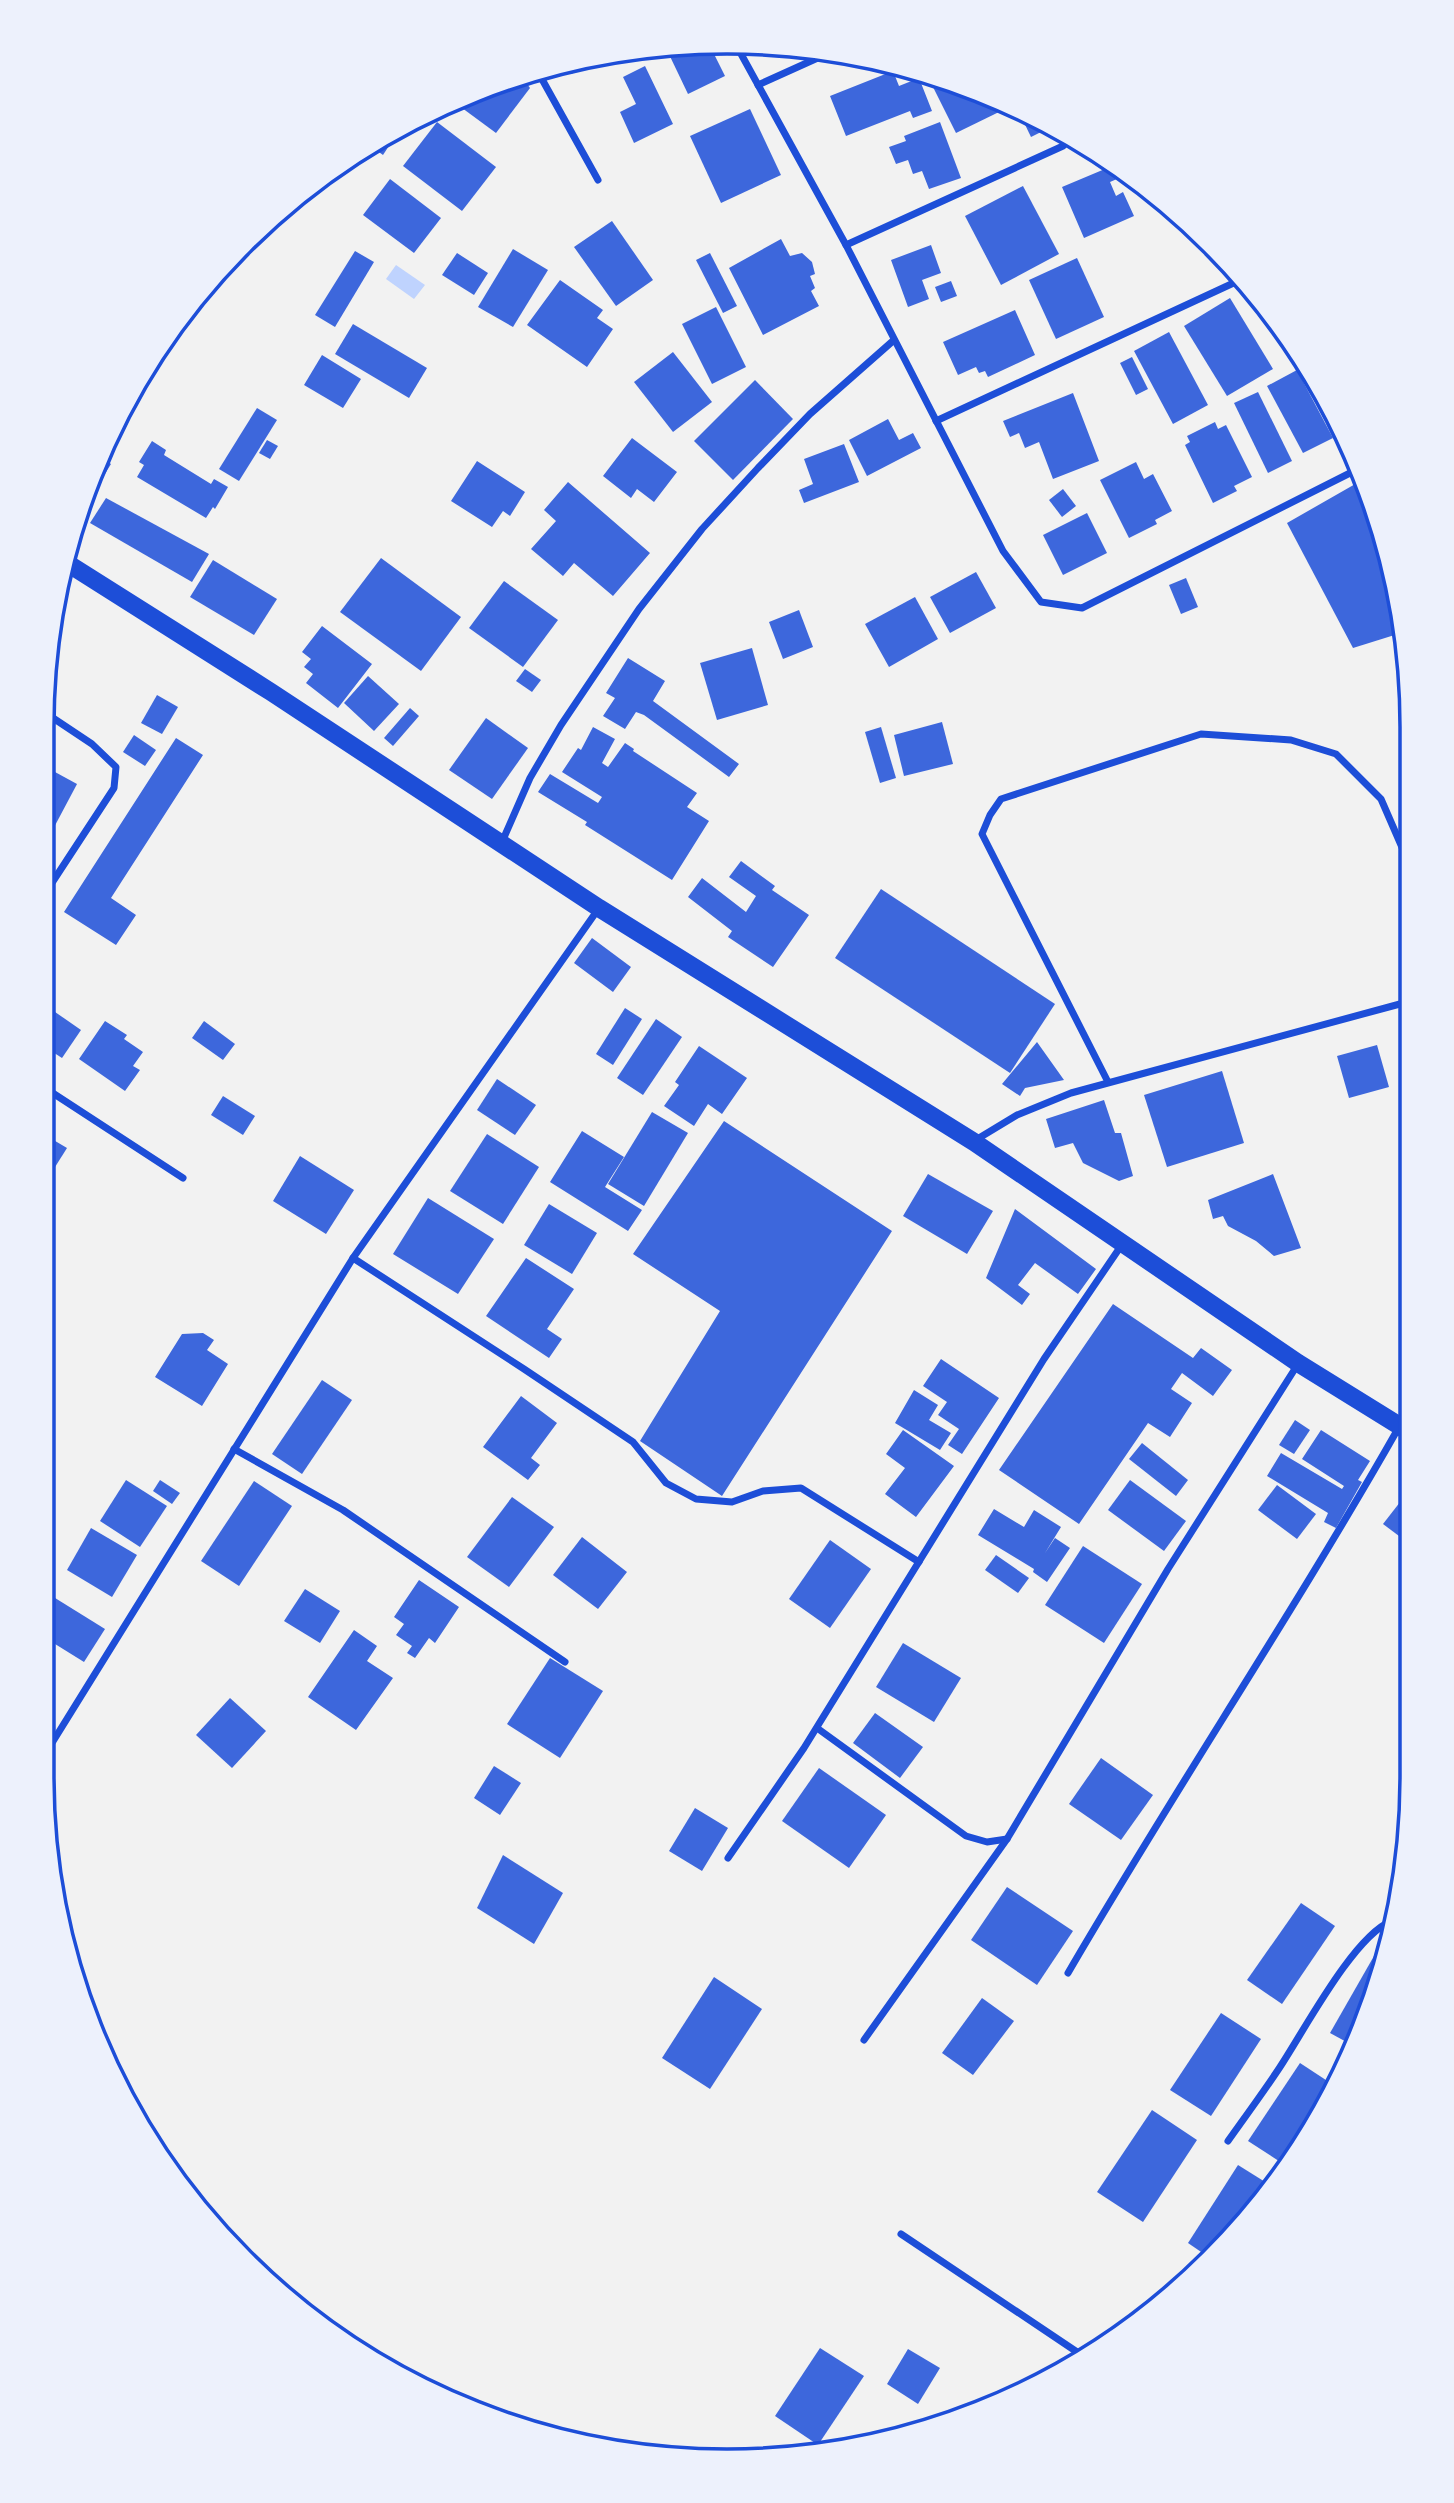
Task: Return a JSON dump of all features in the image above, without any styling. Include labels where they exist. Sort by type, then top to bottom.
[{"type":"main road","points":[[74,567],[271,692],[599,908],[974,1142],[1298,1363],[1400,1427]]},
{"type":"street","points":[[741,55],[846,245],[1003,551],[1041,602],[1082,608],[1350,473]]},
{"type":"street","points":[[758,85],[814,60]]},
{"type":"street","points":[[543,80],[598,180]]},
{"type":"street","points":[[846,245],[1064,145]]},
{"type":"street","points":[[936,421],[1233,283]]},
{"type":"street","points":[[502,843],[530,778],[561,725],[654,589],[702,529],[810,414],[894,340]]},
{"type":"street","points":[[54,719],[92,744],[116,766],[114,788],[54,880]]},
{"type":"street","points":[[1108,1082],[982,834],[990,815],[1002,799],[1201,734],[1291,740],[1336,754],[1381,799],[1400,844]]},
{"type":"street","points":[[54,1740],[353,1258],[599,908]]},
{"type":"street","points":[[974,1142],[1017,1115],[1071,1093],[1400,1004]]},
{"type":"street","points":[[54,1094],[183,1178]]},
{"type":"street","points":[[728,1858],[817,1728],[1045,1359],[1124,1243]]},
{"type":"street","points":[[353,1258],[633,1442],[666,1483],[696,1499],[732,1502],[763,1491],[801,1488],[919,1562]]},
{"type":"street","points":[[864,2040],[1007,1839],[1168,1569],[1298,1363]]},
{"type":"street","points":[[1068,1973],[1336,1535],[1400,1438]]},
{"type":"street","points":[[234,1449],[343,1510],[565,1662]]},
{"type":"street","points":[[817,1728],[966,1836],[986,1842],[1007,1839]]},
{"type":"street","points":[[1228,2141],[1278,2071],[1357,1950],[1383,1925]]},
{"type":"street","points":[[901,2234],[1076,2351]]},
{"type":"water","points":[[396,265],[425,285],[414,299],[386,279]]},
{"type":"building","points":[[714,55],[725,76],[688,94],[670,57]]},
{"type":"building","points":[[645,66],[673,124],[634,143],[620,112],[636,104],[623,77]]},
{"type":"building","points":[[886,74],[895,76],[899,86],[913,81],[921,83],[932,111],[913,118],[910,111],[846,136],[830,96]]},
{"type":"building","points":[[528,85],[530,88],[496,133],[463,108]]},
{"type":"building","points":[[933,87],[999,112],[956,133]]},
{"type":"building","points":[[750,109],[781,175],[721,203],[690,136]]},
{"type":"building","points":[[437,122],[496,167],[462,211],[403,166]]},
{"type":"building","points":[[940,122],[961,178],[929,189],[922,171],[913,174],[908,160],[896,164],[889,147],[906,141],[904,136]]},
{"type":"building","points":[[1025,124],[1041,132],[1031,137]]},
{"type":"building","points":[[390,145],[383,155],[379,152]]},
{"type":"building","points":[[1103,170],[1117,179],[1110,182],[1116,196],[1123,192],[1134,216],[1084,238],[1062,187]]},
{"type":"building","points":[[390,179],[441,218],[414,253],[363,215]]},
{"type":"building","points":[[1023,186],[1059,254],[1001,285],[965,216]]},
{"type":"building","points":[[612,221],[653,280],[616,306],[574,247]]},
{"type":"building","points":[[781,239],[790,256],[802,253],[812,262],[815,274],[810,276],[815,288],[811,291],[819,306],[763,335],[729,268]]},
{"type":"building","points":[[931,245],[941,273],[922,280],[929,299],[908,307],[891,260]]},
{"type":"building","points":[[513,249],[548,270],[513,327],[478,307]]},
{"type":"building","points":[[355,251],[374,262],[335,327],[315,315]]},
{"type":"building","points":[[457,253],[488,273],[474,295],[442,275]]},
{"type":"building","points":[[710,253],[737,306],[723,313],[696,260]]},
{"type":"building","points":[[1077,258],[1104,317],[1056,339],[1029,280]]},
{"type":"building","points":[[560,280],[603,310],[597,318],[613,329],[587,367],[527,325]]},
{"type":"building","points":[[951,281],[957,296],[941,302],[935,287]]},
{"type":"building","points":[[1230,298],[1273,369],[1227,396],[1184,326]]},
{"type":"building","points":[[716,307],[746,367],[712,384],[682,324]]},
{"type":"building","points":[[1015,310],[1035,355],[988,377],[985,371],[979,373],[976,367],[958,375],[943,342]]},
{"type":"building","points":[[353,324],[427,368],[409,398],[335,354]]},
{"type":"building","points":[[1169,332],[1208,405],[1173,424],[1134,351]]},
{"type":"building","points":[[673,352],[712,402],[673,432],[634,382]]},
{"type":"building","points":[[322,355],[361,379],[343,408],[304,385]]},
{"type":"building","points":[[1132,357],[1148,389],[1136,395],[1120,363]]},
{"type":"building","points":[[1297,370],[1333,438],[1303,453],[1267,386]]},
{"type":"building","points":[[755,380],[793,419],[733,480],[694,441]]},
{"type":"building","points":[[1258,392],[1292,461],[1268,473],[1234,403]]},
{"type":"building","points":[[1073,393],[1099,461],[1053,479],[1039,442],[1025,448],[1019,433],[1010,437],[1003,421]]},
{"type":"building","points":[[257,408],[277,420],[239,481],[219,469]]},
{"type":"building","points":[[888,419],[899,440],[913,433],[921,448],[867,476],[849,440]]},
{"type":"building","points":[[1215,422],[1218,429],[1226,425],[1252,477],[1234,486],[1237,491],[1213,503],[1185,445],[1190,442],[1187,436]]},
{"type":"building","points":[[632,438],[677,472],[654,502],[637,489],[631,498],[603,476]]},
{"type":"building","points":[[267,440],[278,446],[270,459],[259,453]]},
{"type":"building","points":[[152,441],[166,450],[164,455],[211,484],[214,479],[228,487],[215,509],[213,507],[206,518],[137,477],[144,465],[139,462]]},
{"type":"building","points":[[844,444],[859,482],[804,503],[799,490],[813,484],[804,459]]},
{"type":"building","points":[[477,461],[525,492],[510,516],[503,511],[492,527],[451,501]]},
{"type":"building","points":[[1136,462],[1144,479],[1153,474],[1172,511],[1155,520],[1157,524],[1129,538],[1100,480]]},
{"type":"building","points":[[568,482],[650,553],[613,596],[574,563],[563,576],[531,549],[556,521],[544,510]]},
{"type":"building","points":[[1354,485],[1377,553],[1393,635],[1353,648],[1287,523]]},
{"type":"building","points":[[1063,489],[1076,506],[1062,517],[1049,500]]},
{"type":"building","points":[[106,498],[209,554],[192,582],[90,523]]},
{"type":"building","points":[[1087,513],[1107,553],[1063,575],[1043,535]]},
{"type":"building","points":[[381,558],[461,617],[421,671],[340,612]]},
{"type":"building","points":[[213,560],[277,599],[254,635],[190,597]]},
{"type":"building","points":[[976,572],[996,608],[950,633],[930,597]]},
{"type":"building","points":[[1186,578],[1198,607],[1181,614],[1169,585]]},
{"type":"building","points":[[504,581],[558,620],[523,667],[469,628]]},
{"type":"building","points":[[915,597],[938,639],[889,667],[865,624]]},
{"type":"building","points":[[799,610],[813,647],[783,659],[769,622]]},
{"type":"building","points":[[322,626],[372,664],[338,708],[306,683],[313,674],[304,667],[311,659],[302,652]]},
{"type":"building","points":[[752,648],[768,705],[717,720],[700,663]]},
{"type":"building","points":[[628,658],[665,681],[653,701],[739,764],[729,777],[644,715],[636,712],[625,729],[603,716],[615,698],[606,693]]},
{"type":"building","points":[[525,669],[541,680],[532,692],[516,681]]},
{"type":"building","points":[[368,676],[399,704],[374,731],[344,703]]},
{"type":"building","points":[[157,695],[178,707],[162,734],[141,723]]},
{"type":"building","points":[[410,708],[419,716],[393,746],[384,738]]},
{"type":"building","points":[[486,718],[528,748],[492,799],[449,770]]},
{"type":"building","points":[[942,722],[953,764],[904,776],[894,735]]},
{"type":"building","points":[[593,727],[615,739],[602,763],[608,767],[625,743],[697,793],[687,807],[709,821],[672,880],[538,792],[550,774],[598,803],[602,797],[562,772],[578,748],[581,750]]},
{"type":"building","points":[[881,727],[896,778],[880,783],[865,732]]},
{"type":"building","points":[[134,735],[156,750],[145,766],[123,752]]},
{"type":"building","points":[[176,738],[203,755],[111,898],[136,915],[116,945],[64,912]]},
{"type":"building","points":[[54,771],[77,784],[54,827]]},
{"type":"building","points":[[741,861],[775,886],[772,890],[809,915],[773,967],[728,937],[732,931],[688,897],[702,878],[746,912],[756,896],[729,877]]},
{"type":"building","points":[[881,889],[1055,1004],[1010,1073],[835,958]]},
{"type":"building","points":[[592,938],[631,967],[613,992],[574,963]]},
{"type":"building","points":[[625,1008],[642,1019],[613,1065],[596,1054]]},
{"type":"building","points":[[54,1011],[81,1030],[62,1058],[54,1053]]},
{"type":"building","points":[[656,1019],[682,1037],[643,1095],[617,1078]]},
{"type":"building","points":[[105,1021],[127,1035],[124,1039],[143,1052],[133,1066],[140,1070],[125,1091],[79,1059]]},
{"type":"building","points":[[204,1021],[235,1044],[223,1060],[192,1038]]},
{"type":"building","points":[[1037,1042],[1064,1080],[1025,1088],[1020,1096],[1002,1084]]},
{"type":"building","points":[[1377,1045],[1389,1087],[1349,1098],[1337,1056]]},
{"type":"building","points":[[699,1046],[747,1078],[722,1114],[708,1104],[694,1126],[664,1106],[679,1085],[675,1082]]},
{"type":"building","points":[[1222,1071],[1244,1143],[1167,1167],[1144,1095]]},
{"type":"building","points":[[497,1079],[536,1105],[515,1135],[477,1110]]},
{"type":"building","points":[[223,1096],[255,1116],[243,1135],[211,1115]]},
{"type":"building","points":[[1104,1100],[1115,1133],[1121,1133],[1133,1176],[1119,1181],[1083,1163],[1073,1143],[1055,1148],[1046,1119]]},
{"type":"building","points":[[652,1112],[688,1133],[644,1206],[608,1184]]},
{"type":"building","points":[[724,1121],[892,1231],[722,1496],[640,1441],[720,1311],[633,1254]]},
{"type":"building","points":[[582,1131],[624,1157],[605,1187],[642,1210],[628,1231],[550,1182]]},
{"type":"building","points":[[487,1134],[539,1167],[503,1224],[450,1191]]},
{"type":"building","points":[[54,1140],[67,1148],[54,1169]]},
{"type":"building","points":[[300,1156],[354,1190],[326,1234],[273,1201]]},
{"type":"building","points":[[928,1174],[993,1211],[967,1254],[903,1216]]},
{"type":"building","points":[[1273,1174],[1301,1248],[1274,1256],[1256,1241],[1228,1226],[1223,1216],[1213,1219],[1208,1200]]},
{"type":"building","points":[[428,1198],[494,1239],[458,1294],[393,1254]]},
{"type":"building","points":[[549,1204],[597,1233],[572,1274],[524,1245]]},
{"type":"building","points":[[1015,1209],[1096,1269],[1078,1294],[1035,1263],[1018,1285],[1030,1294],[1022,1305],[986,1278]]},
{"type":"building","points":[[526,1258],[574,1289],[547,1329],[562,1339],[549,1358],[486,1316]]},
{"type":"building","points":[[1113,1304],[1193,1358],[1201,1348],[1232,1370],[1213,1396],[1182,1373],[1171,1389],[1192,1403],[1170,1437],[1148,1423],[1079,1524],[999,1470]]},
{"type":"building","points":[[203,1333],[214,1340],[207,1350],[228,1364],[202,1406],[155,1377],[182,1334]]},
{"type":"building","points":[[941,1359],[999,1398],[962,1454],[948,1445],[959,1429],[938,1415],[947,1402],[923,1386]]},
{"type":"building","points":[[322,1380],[352,1400],[302,1474],[272,1454]]},
{"type":"building","points":[[914,1390],[938,1405],[929,1420],[951,1433],[940,1450],[895,1423]]},
{"type":"building","points":[[521,1396],[557,1423],[531,1458],[540,1465],[528,1480],[483,1447]]},
{"type":"building","points":[[1295,1420],[1310,1430],[1294,1454],[1279,1445]]},
{"type":"building","points":[[903,1430],[954,1466],[916,1517],[885,1494],[905,1468],[886,1454]]},
{"type":"building","points":[[1321,1430],[1370,1461],[1358,1480],[1362,1482],[1336,1528],[1324,1522],[1328,1513],[1267,1476],[1281,1453],[1342,1489],[1344,1486],[1302,1459]]},
{"type":"building","points":[[1142,1443],[1188,1480],[1176,1496],[1129,1459]]},
{"type":"building","points":[[126,1480],[167,1506],[140,1547],[100,1521]]},
{"type":"building","points":[[160,1480],[180,1493],[172,1504],[153,1491]]},
{"type":"building","points":[[1130,1480],[1186,1521],[1164,1551],[1108,1510]]},
{"type":"building","points":[[254,1481],[292,1506],[239,1586],[201,1561]]},
{"type":"building","points":[[1277,1485],[1316,1514],[1297,1539],[1258,1510]]},
{"type":"building","points":[[512,1497],[554,1527],[509,1587],[467,1557]]},
{"type":"building","points":[[1400,1502],[1400,1537],[1383,1524]]},
{"type":"building","points":[[994,1509],[1024,1527],[1034,1510],[1061,1527],[1045,1553],[1055,1538],[1070,1548],[1047,1582],[1033,1572],[1034,1569],[978,1535]]},
{"type":"building","points":[[91,1528],[137,1555],[112,1597],[67,1570]]},
{"type":"building","points":[[582,1537],[627,1572],[598,1609],[553,1575]]},
{"type":"building","points":[[830,1540],[871,1569],[830,1628],[789,1599]]},
{"type":"building","points":[[1083,1546],[1142,1584],[1104,1643],[1045,1605]]},
{"type":"building","points":[[996,1555],[1029,1578],[1018,1593],[985,1570]]},
{"type":"building","points":[[419,1580],[459,1607],[435,1643],[429,1638],[415,1658],[407,1653],[412,1646],[396,1635],[404,1624],[394,1617]]},
{"type":"building","points":[[305,1589],[340,1611],[320,1643],[284,1621]]},
{"type":"building","points":[[54,1597],[105,1629],[84,1662],[54,1643]]},
{"type":"building","points":[[354,1630],[377,1646],[367,1661],[393,1678],[356,1730],[308,1697]]},
{"type":"building","points":[[903,1643],[961,1678],[934,1722],[876,1687]]},
{"type":"building","points":[[550,1658],[603,1691],[560,1758],[507,1724]]},
{"type":"building","points":[[230,1698],[266,1731],[232,1768],[196,1735]]},
{"type":"building","points":[[875,1713],[923,1747],[900,1778],[853,1743]]},
{"type":"building","points":[[1101,1758],[1153,1795],[1121,1840],[1069,1804]]},
{"type":"building","points":[[494,1766],[521,1783],[500,1815],[474,1798]]},
{"type":"building","points":[[819,1768],[886,1815],[849,1868],[782,1821]]},
{"type":"building","points":[[695,1808],[728,1828],[702,1871],[669,1851]]},
{"type":"building","points":[[503,1855],[563,1893],[534,1944],[477,1908]]},
{"type":"building","points":[[1007,1887],[1073,1931],[1037,1985],[971,1940]]},
{"type":"building","points":[[1301,1903],[1335,1926],[1282,2004],[1247,1980]]},
{"type":"building","points":[[1376,1952],[1345,2041],[1330,2033]]},
{"type":"building","points":[[714,1977],[762,2009],[710,2089],[662,2058]]},
{"type":"building","points":[[982,1998],[1014,2021],[973,2075],[942,2053]]},
{"type":"building","points":[[1221,2013],[1261,2039],[1211,2116],[1170,2090]]},
{"type":"building","points":[[1300,2063],[1327,2080],[1278,2161],[1248,2141]]},
{"type":"building","points":[[1152,2110],[1197,2140],[1143,2222],[1097,2192]]},
{"type":"building","points":[[1238,2165],[1264,2181],[1202,2253],[1188,2243]]},
{"type":"building","points":[[820,2348],[864,2376],[820,2442],[815,2443],[775,2416]]},
{"type":"building","points":[[908,2349],[940,2368],[918,2404],[887,2384]]}]
